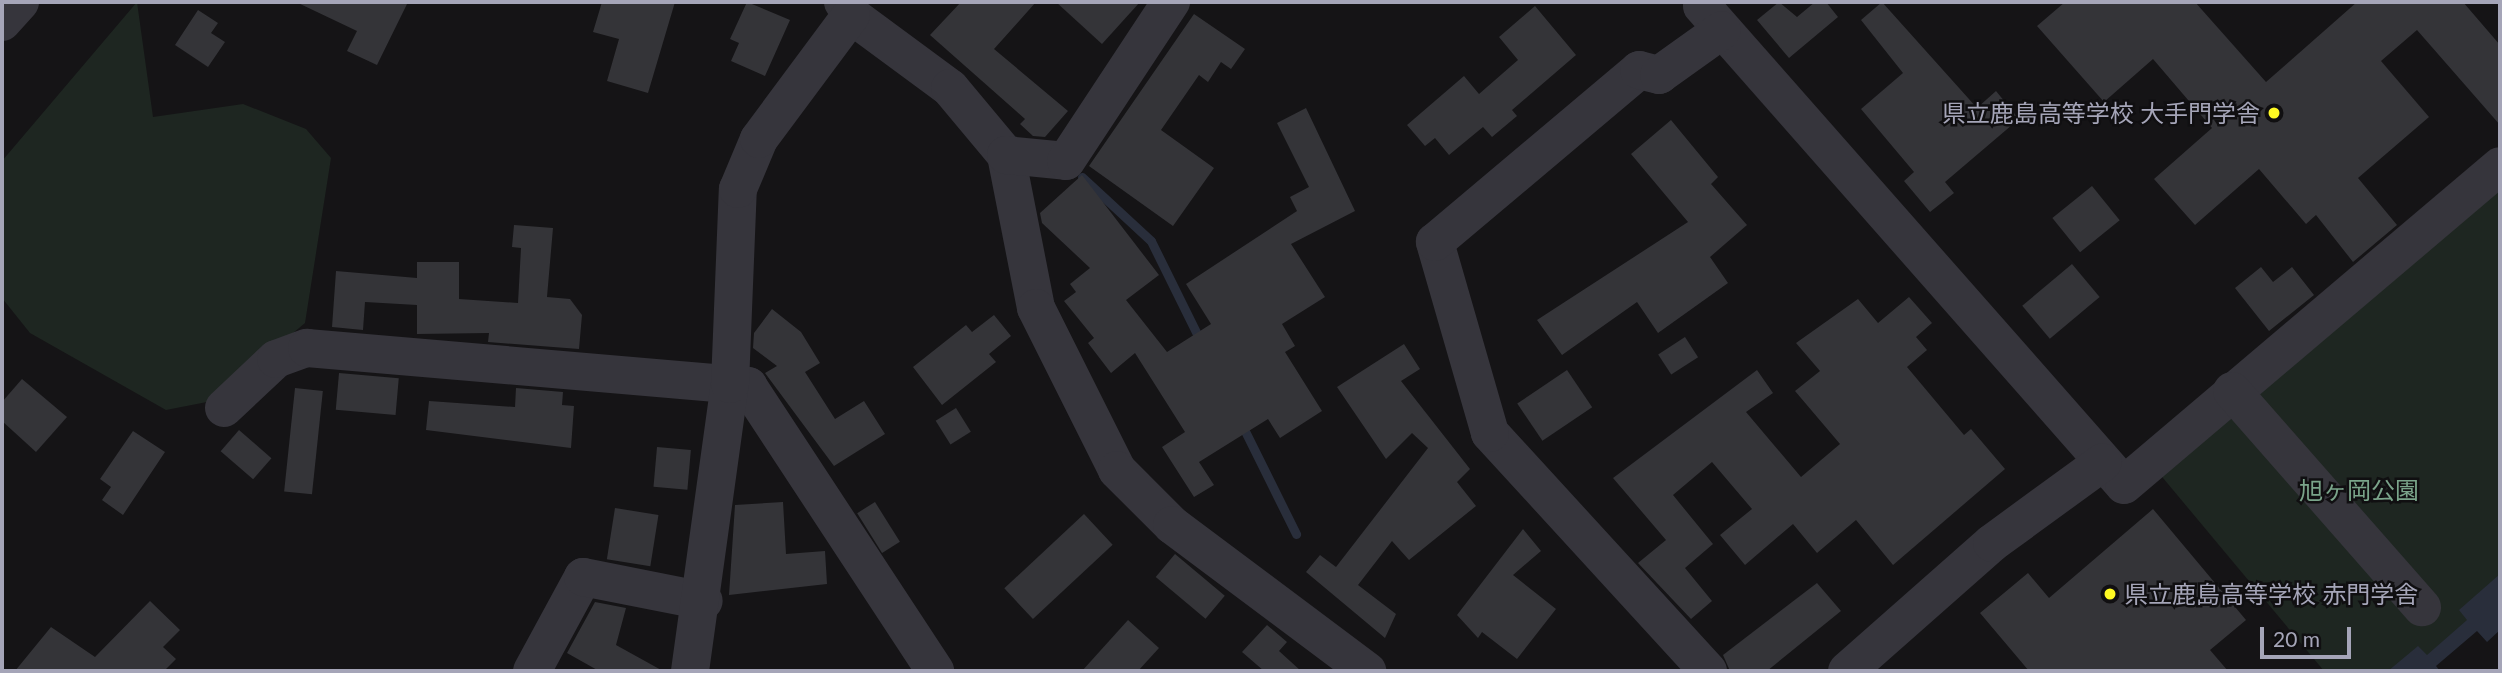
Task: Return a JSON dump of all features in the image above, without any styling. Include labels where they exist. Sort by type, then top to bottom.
[{"type":"street","points":[[2,22],[19,2]]},
{"type":"street","points":[[1006,155],[1066,161],[1171,2]]},
{"type":"street","points":[[690,671],[704,601],[730,384],[738,189],[759,139],[847,8],[950,88],[1006,155],[1036,308],[1117,470],[1172,525],[1367,671]]},
{"type":"street","points":[[1708,671],[1490,433],[1435,242],[1639,70],[1659,75],[1715,16],[2124,485],[2500,166]]},
{"type":"street","points":[[224,408],[276,359],[307,348],[748,386],[935,671]]},
{"type":"street","points":[[2232,391],[2421,607]]},
{"type":"street","points":[[1847,671],[1992,543],[2104,462]]},
{"type":"street","points":[[532,671],[583,577],[704,601]]},
{"type":"green space","points":[[137,2],[153,117],[243,104],[306,129],[331,158],[305,323],[212,401],[166,410],[30,333],[2,298],[2,161]]},
{"type":"green space","name":"旭ヶ岡公園","points":[[2500,186],[2500,603],[2425,671],[2324,671],[2158,472]]},
{"type":"water","points":[[2500,574],[2500,630],[2487,642],[2477,631],[2436,666],[2440,671],[2388,671],[2418,646],[2427,655],[2467,620],[2459,610]]},
{"type":"building","points":[[296,2],[408,2],[377,65],[347,51],[357,31]]},
{"type":"building","points":[[602,2],[675,2],[648,93],[607,81],[619,39],[593,32]]},
{"type":"building","points":[[747,2],[790,20],[765,76],[731,61],[739,43],[730,39]]},
{"type":"building","points":[[961,2],[1036,2],[994,49],[1068,111],[1045,137],[1033,136],[1020,124],[1025,119],[930,35]]},
{"type":"building","points":[[1056,2],[1140,2],[1102,44]]},
{"type":"building","points":[[1779,2],[1797,17],[1815,2],[1826,2],[1838,17],[1789,58],[1757,20]]},
{"type":"building","points":[[1882,2],[1977,108],[1996,91],[2019,119],[1945,182],[1954,193],[1930,212],[1904,181],[1914,172],[1861,109],[1903,73],[1861,20]]},
{"type":"building","points":[[2065,2],[2195,2],[2266,82],[2357,2],[2463,2],[2500,45],[2500,125],[2417,30],[2381,61],[2429,117],[2358,178],[2397,225],[2353,262],[2316,215],[2306,224],[2259,169],[2195,225],[2154,179],[2212,128],[2153,59],[2104,102],[2037,26]]},
{"type":"building","points":[[1535,6],[1576,55],[1512,110],[1517,116],[1492,137],[1483,127],[1449,155],[1435,138],[1425,146],[1407,125],[1464,76],[1479,94],[1518,60],[1499,37]]},
{"type":"building","points":[[198,10],[218,23],[211,33],[225,42],[208,67],[175,45]]},
{"type":"building","points":[[1194,14],[1245,49],[1231,69],[1221,62],[1208,82],[1199,75],[1161,130],[1214,168],[1173,226],[1089,166]]},
{"type":"building","points":[[1306,108],[1355,211],[1291,244],[1325,297],[1282,324],[1295,346],[1285,352],[1322,411],[1280,438],[1268,419],[1199,462],[1214,485],[1194,497],[1162,447],[1185,432],[1135,353],[1111,373],[1088,343],[1094,338],[1064,301],[1076,292],[1070,284],[1090,268],[1042,223],[1040,213],[1082,175],[1159,275],[1126,300],[1167,352],[1211,324],[1186,284],[1297,211],[1290,197],[1309,187],[1277,123]]},
{"type":"building","points":[[1671,120],[1718,177],[1711,184],[1747,225],[1710,257],[1728,283],[1658,333],[1637,302],[1562,355],[1537,320],[1688,222],[1631,154]]},
{"type":"building","points":[[2092,186],[2120,220],[2080,252],[2052,218]]},
{"type":"building","points":[[514,225],[553,228],[547,297],[570,299],[582,315],[579,349],[488,342],[489,333],[417,334],[417,305],[365,302],[363,330],[332,327],[336,271],[417,278],[417,262],[459,262],[459,299],[518,303],[521,248],[512,247]]},
{"type":"building","points":[[2072,264],[2100,297],[2050,339],[2022,306]]},
{"type":"building","points":[[2261,267],[2273,282],[2292,267],[2314,295],[2269,331],[2235,288]]},
{"type":"building","points":[[1909,297],[1932,323],[1916,337],[1927,350],[1907,367],[1964,435],[1971,429],[2005,469],[1893,565],[1856,520],[1817,553],[1793,524],[1745,565],[1720,535],[1752,509],[1712,462],[1673,495],[1713,544],[1685,568],[1712,601],[1691,619],[1638,563],[1666,540],[1613,478],[1757,370],[1773,393],[1746,412],[1801,477],[1840,444],[1795,391],[1820,371],[1796,343],[1858,299],[1878,323]]},
{"type":"building","points":[[772,309],[801,332],[820,363],[805,372],[835,419],[864,401],[885,434],[834,466],[765,373],[777,366],[753,348],[754,333]]},
{"type":"building","points":[[994,315],[1011,336],[989,354],[996,362],[942,405],[913,367],[966,325],[972,332]]},
{"type":"building","points":[[1685,337],[1698,357],[1671,375],[1658,354]]},
{"type":"building","points":[[1404,344],[1420,369],[1401,381],[1470,469],[1457,482],[1476,506],[1409,560],[1392,541],[1358,585],[1396,614],[1385,638],[1306,572],[1320,555],[1336,567],[1428,448],[1412,433],[1386,459],[1337,387]]},
{"type":"building","points":[[1567,370],[1592,407],[1542,441],[1517,404]]},
{"type":"building","points":[[339,373],[399,378],[396,415],[336,410]]},
{"type":"building","points":[[22,379],[67,417],[36,452],[2,421],[2,402]]},
{"type":"building","points":[[295,388],[323,391],[312,494],[284,491]]},
{"type":"building","points":[[516,388],[563,392],[562,405],[574,406],[571,448],[426,430],[429,401],[515,407]]},
{"type":"building","points":[[956,408],[971,432],[950,444],[936,421]]},
{"type":"building","points":[[239,430],[271,458],[253,479],[221,451]]},
{"type":"building","points":[[133,431],[165,452],[123,515],[102,500],[111,487],[100,479]]},
{"type":"building","points":[[657,447],[691,450],[687,490],[654,487]]},
{"type":"building","points":[[783,502],[786,554],[825,551],[827,584],[729,595],[735,505]]},
{"type":"building","points":[[875,502],[900,542],[882,553],[857,513]]},
{"type":"building","points":[[615,508],[658,515],[650,566],[607,559]]},
{"type":"building","points":[[2153,509],[2246,620],[2210,650],[2228,671],[2029,671],[1980,613],[2028,573],[2049,598]]},
{"type":"building","points":[[1084,514],[1113,545],[1033,619],[1004,588]]},
{"type":"building","points":[[1523,529],[1541,551],[1513,575],[1556,609],[1517,659],[1482,632],[1478,638],[1457,615]]},
{"type":"building","points":[[1175,554],[1225,596],[1206,619],[1156,577]]},
{"type":"building","points":[[1817,583],[1841,611],[1767,671],[1730,671],[1723,655]]},
{"type":"building","points":[[150,601],[180,630],[163,647],[176,659],[164,671],[15,671],[51,627],[95,657]]},
{"type":"building","points":[[595,602],[626,608],[616,645],[663,671],[599,671],[567,653]]},
{"type":"building","points":[[1128,620],[1159,648],[1138,671],[1082,671]]},
{"type":"building","points":[[1267,625],[1287,642],[1279,651],[1301,671],[1264,671],[1242,652]]},
{"type":"waterway","points":[[1082,177],[1151,241],[1201,342]]},
{"type":"waterway","points":[[1241,423],[1296,534]]},
{"type":"place","name":"県立鹿島高等学校 大手門学舎","points":[[2274,113]]},
{"type":"place","name":"県立鹿島高等学校 赤門学舎","points":[[2110,594]]}]
